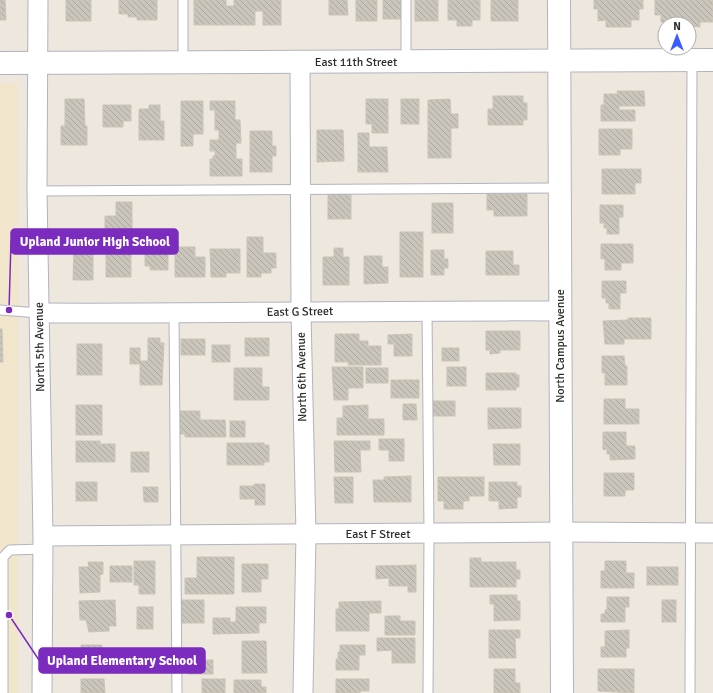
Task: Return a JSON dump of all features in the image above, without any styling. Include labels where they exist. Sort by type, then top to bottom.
[{"type":"street","name":"North 5th Avenue","points":[[38,0],[39,313],[43,542],[42,693]]},
{"type":"street","name":"North Campus Avenue","points":[[559,0],[562,693]]},
{"type":"street","name":"East 11th Street","points":[[0,63],[702,60]]},
{"type":"street","name":"North 6th Avenue","points":[[300,62],[301,312],[306,534],[303,693]]},
{"type":"street","name":"East G Street","points":[[39,313],[174,314],[427,310],[560,311]]},
{"type":"street","name":"East F Street","points":[[43,542],[177,536],[306,534],[561,532],[713,533]]},
{"type":"lane","points":[[183,0],[183,62]]},
{"type":"lane","points":[[406,0],[406,61]]},
{"type":"lane","points":[[690,693],[690,534],[702,60]]},
{"type":"lane","points":[[38,191],[300,188],[559,188]]},
{"type":"lane","points":[[0,310],[39,313]]},
{"type":"lane","points":[[427,310],[429,534],[428,693]]},
{"type":"lane","points":[[174,314],[177,536],[177,693]]},
{"type":"lane","points":[[0,548],[10,550],[43,542]]},
{"type":"lane","points":[[3,693],[3,557],[10,550]]},
{"type":"shaded area","points":[[18,83],[18,693],[0,693],[0,84]]},
{"type":"building","points":[[0,0],[5,0],[6,20],[0,20]]},
{"type":"building","points":[[66,0],[91,0],[91,21],[66,21]]},
{"type":"building","points":[[119,0],[157,0],[157,20],[137,20],[137,17],[128,17],[128,14],[119,14]]},
{"type":"building","points":[[194,0],[226,0],[226,6],[234,6],[234,0],[281,0],[281,25],[263,25],[263,11],[255,11],[255,25],[194,25]]},
{"type":"building","points":[[329,0],[347,0],[348,15],[329,15]]},
{"type":"building","points":[[356,0],[377,0],[377,21],[356,21]]},
{"type":"building","points":[[383,0],[403,0],[403,19],[383,19]]},
{"type":"building","points":[[415,0],[438,0],[438,21],[415,21]]},
{"type":"building","points":[[448,0],[480,0],[480,20],[472,20],[472,26],[457,26],[457,20],[448,20]]},
{"type":"building","points":[[491,0],[518,0],[518,21],[491,21]]},
{"type":"building","points":[[594,0],[643,0],[643,9],[639,9],[639,20],[631,20],[631,27],[606,27],[606,20],[598,21],[598,9],[594,9]]},
{"type":"building","points":[[655,0],[713,0],[713,22],[700,22],[700,27],[697,27],[697,16],[655,15]]},
{"type":"building","points":[[617,91],[644,91],[645,106],[619,106],[619,110],[635,110],[635,121],[601,121],[601,105],[604,105],[604,94],[618,94]]},
{"type":"building","points":[[493,96],[523,96],[523,103],[527,103],[527,120],[523,120],[523,125],[488,125],[488,109],[493,109]]},
{"type":"building","points":[[65,99],[84,99],[85,126],[87,126],[87,145],[61,145],[61,126],[65,126]]},
{"type":"building","points":[[366,99],[388,99],[388,133],[372,133],[372,124],[366,124]]},
{"type":"building","points":[[401,99],[419,99],[419,124],[401,124]]},
{"type":"building","points":[[450,99],[451,114],[458,114],[458,128],[451,128],[451,158],[428,158],[428,100]]},
{"type":"building","points":[[181,101],[203,101],[203,134],[193,134],[193,146],[181,146]]},
{"type":"building","points":[[210,101],[235,101],[235,120],[240,120],[241,143],[236,143],[236,159],[242,159],[242,176],[210,176],[210,159],[213,159],[213,156],[215,156],[215,151],[210,151],[210,140],[219,140],[219,130],[215,130],[215,110],[210,110]]},
{"type":"building","points":[[103,105],[131,105],[131,121],[123,121],[123,127],[103,127]]},
{"type":"building","points":[[149,105],[160,105],[160,121],[164,121],[164,140],[139,140],[139,109],[149,109]]},
{"type":"building","points":[[599,129],[632,129],[632,149],[620,149],[620,155],[599,155]]},
{"type":"building","points":[[317,130],[343,130],[344,161],[317,162]]},
{"type":"building","points":[[250,131],[272,131],[272,146],[276,146],[276,156],[272,156],[272,172],[250,172]]},
{"type":"building","points":[[358,133],[369,133],[369,147],[387,147],[388,172],[358,172]]},
{"type":"building","points":[[602,169],[641,169],[641,183],[635,183],[635,194],[602,194]]},
{"type":"building","points":[[328,194],[351,194],[351,219],[328,219]]},
{"type":"building","points":[[487,194],[527,194],[527,216],[494,216],[494,210],[487,210]]},
{"type":"building","points":[[116,202],[132,202],[132,238],[105,238],[105,216],[116,216]]},
{"type":"building","points":[[432,203],[453,203],[453,233],[432,233]]},
{"type":"building","points":[[600,205],[623,205],[623,217],[619,217],[619,234],[607,234],[607,228],[604,228],[604,223],[600,223]]},
{"type":"building","points":[[400,232],[423,232],[423,277],[400,277]]},
{"type":"building","points":[[145,237],[168,237],[168,270],[150,270],[150,266],[145,266]]},
{"type":"building","points":[[247,237],[263,237],[263,253],[276,253],[276,268],[271,268],[271,273],[261,273],[261,277],[247,277]]},
{"type":"building","points":[[601,244],[633,244],[633,263],[621,263],[621,270],[605,270],[605,259],[601,259]]},
{"type":"building","points":[[74,246],[93,246],[93,280],[73,280]]},
{"type":"building","points":[[106,247],[131,247],[131,277],[106,277]]},
{"type":"building","points":[[175,247],[195,247],[195,257],[205,257],[205,277],[175,277]]},
{"type":"building","points":[[334,248],[343,248],[343,257],[349,257],[349,285],[323,285],[323,257],[334,257]]},
{"type":"building","points":[[210,249],[240,249],[240,273],[226,273],[226,277],[211,277]]},
{"type":"building","points":[[431,250],[444,250],[444,259],[448,259],[448,268],[444,268],[444,275],[431,275]]},
{"type":"building","points":[[486,251],[513,251],[513,265],[519,265],[519,275],[486,275]]},
{"type":"building","points":[[364,256],[382,256],[382,267],[388,267],[388,283],[364,284]]},
{"type":"building","points":[[602,281],[626,281],[626,293],[620,293],[620,309],[609,309],[609,303],[606,303],[606,298],[602,298]]},
{"type":"building","points":[[628,318],[651,318],[651,339],[624,339],[624,344],[605,344],[603,321],[628,320]]},
{"type":"building","points":[[0,329],[2,329],[3,362],[0,362]]},
{"type":"building","points":[[486,331],[520,331],[520,350],[500,350],[500,353],[490,354],[490,350],[486,350]]},
{"type":"building","points":[[335,334],[359,334],[359,341],[368,341],[368,346],[381,346],[381,365],[348,365],[348,362],[335,362]]},
{"type":"building","points":[[412,334],[412,356],[394,356],[394,344],[388,344],[388,335]]},
{"type":"building","points":[[148,338],[160,338],[160,343],[164,343],[162,385],[140,385],[140,364],[130,364],[130,348],[140,348],[140,361],[148,361]]},
{"type":"building","points":[[245,338],[269,338],[269,356],[245,356]]},
{"type":"building","points":[[181,339],[205,339],[205,355],[181,355]]},
{"type":"building","points":[[77,344],[102,344],[102,375],[77,375]]},
{"type":"building","points":[[212,345],[230,345],[230,362],[212,362]]},
{"type":"building","points":[[442,348],[459,348],[459,361],[442,361]]},
{"type":"building","points":[[602,356],[624,356],[625,366],[627,366],[627,385],[605,385],[605,373],[602,373]]},
{"type":"building","points":[[332,367],[363,367],[363,388],[348,388],[348,400],[334,400]]},
{"type":"building","points":[[447,367],[466,367],[466,386],[447,386]]},
{"type":"building","points":[[234,368],[262,368],[262,387],[269,387],[269,400],[234,400]]},
{"type":"building","points":[[366,368],[388,368],[388,383],[366,383]]},
{"type":"building","points":[[486,373],[516,373],[516,375],[519,375],[519,387],[516,387],[516,390],[486,390]]},
{"type":"building","points":[[391,380],[419,380],[419,398],[391,398]]},
{"type":"building","points":[[604,399],[625,399],[625,409],[639,409],[639,424],[604,424]]},
{"type":"building","points":[[433,401],[455,401],[455,416],[433,416]]},
{"type":"building","points":[[403,404],[416,404],[417,420],[403,420]]},
{"type":"building","points":[[76,405],[102,405],[102,435],[76,435]]},
{"type":"building","points":[[368,405],[368,419],[384,419],[384,435],[337,435],[337,418],[343,418],[343,406]]},
{"type":"building","points":[[488,408],[521,408],[521,428],[488,429]]},
{"type":"building","points":[[179,411],[200,411],[200,420],[225,420],[226,437],[185,437],[185,434],[179,434]]},
{"type":"building","points":[[230,421],[245,421],[245,437],[230,437]]},
{"type":"building","points":[[603,432],[626,432],[626,446],[635,446],[635,459],[610,460],[610,454],[607,454],[607,449],[603,450]]},
{"type":"building","points":[[379,439],[404,439],[404,461],[389,461],[389,450],[379,450]]},
{"type":"building","points":[[76,441],[100,441],[100,444],[115,444],[115,462],[76,462]]},
{"type":"building","points":[[334,441],[370,441],[370,450],[360,450],[361,472],[335,472]]},
{"type":"building","points":[[227,443],[264,443],[264,445],[269,445],[269,462],[264,462],[264,465],[227,465]]},
{"type":"building","points":[[493,444],[520,444],[520,465],[494,465]]},
{"type":"building","points":[[131,452],[149,452],[149,472],[131,472]]},
{"type":"building","points":[[604,473],[634,473],[634,490],[625,490],[625,496],[604,496]]},
{"type":"building","points":[[411,476],[411,502],[374,502],[373,480],[384,480],[384,477]]},
{"type":"building","points":[[334,477],[353,477],[353,503],[335,503]]},
{"type":"building","points":[[438,477],[484,477],[484,496],[469,496],[469,501],[463,501],[463,509],[444,509],[444,501],[438,501]]},
{"type":"building","points":[[76,482],[97,482],[97,501],[76,501]]},
{"type":"building","points":[[489,482],[517,482],[517,486],[521,486],[521,497],[517,497],[517,508],[499,509],[499,501],[489,501]]},
{"type":"building","points":[[254,484],[265,484],[265,505],[255,505],[255,499],[240,499],[240,486],[254,486]]},
{"type":"building","points":[[143,487],[158,487],[158,502],[144,502]]},
{"type":"building","points":[[197,557],[234,557],[234,594],[185,594],[185,578],[197,578]]},
{"type":"building","points":[[470,558],[481,558],[481,562],[516,562],[516,570],[520,570],[520,579],[516,579],[516,587],[470,587]]},
{"type":"building","points":[[134,561],[155,561],[155,594],[139,594],[139,585],[134,585]]},
{"type":"building","points":[[605,561],[626,561],[626,573],[634,573],[634,588],[601,588],[601,571],[605,571]]},
{"type":"building","points":[[88,562],[103,562],[103,574],[100,575],[100,592],[80,593],[79,567],[89,567]]},
{"type":"building","points":[[242,564],[268,564],[268,579],[261,579],[261,592],[242,592]]},
{"type":"building","points":[[416,565],[416,592],[408,592],[408,586],[389,586],[389,578],[376,579],[376,566]]},
{"type":"building","points":[[110,566],[132,566],[132,582],[110,582]]},
{"type":"building","points":[[647,567],[678,567],[678,585],[647,585]]},
{"type":"building","points":[[490,595],[517,595],[517,601],[520,601],[520,620],[494,621],[494,604],[490,604]]},
{"type":"building","points":[[607,597],[629,597],[629,607],[625,607],[625,622],[601,622],[601,614],[605,614],[605,610],[607,610]]},
{"type":"building","points":[[115,600],[116,626],[109,626],[109,631],[89,632],[86,620],[80,620],[79,601]]},
{"type":"building","points":[[180,600],[204,600],[204,623],[180,623]]},
{"type":"building","points":[[662,600],[676,600],[676,622],[662,622]]},
{"type":"building","points":[[381,601],[381,613],[369,613],[369,631],[336,631],[336,609],[339,609],[339,602]]},
{"type":"building","points":[[137,607],[153,607],[153,629],[137,629]]},
{"type":"building","points":[[236,607],[266,607],[266,623],[259,623],[259,633],[213,634],[213,618],[230,618],[230,622],[236,622]]},
{"type":"building","points":[[385,616],[400,616],[400,621],[415,621],[415,635],[385,635]]},
{"type":"building","points":[[489,630],[520,630],[520,638],[515,638],[516,658],[489,658]]},
{"type":"building","points":[[629,630],[629,648],[626,648],[626,657],[601,657],[601,647],[605,647],[605,631]]},
{"type":"building","points":[[377,638],[415,638],[415,663],[392,663],[392,650],[377,651]]},
{"type":"building","points":[[242,641],[266,641],[267,673],[242,673]]},
{"type":"building","points":[[81,645],[102,645],[102,658],[117,658],[117,673],[81,673]]},
{"type":"building","points":[[340,645],[365,645],[365,655],[359,655],[359,670],[336,670],[336,659],[338,659],[338,652],[340,652]]},
{"type":"building","points":[[188,660],[213,660],[213,674],[188,674]]},
{"type":"building","points":[[494,669],[515,669],[515,683],[520,683],[520,693],[494,693]]},
{"type":"building","points":[[598,669],[634,669],[634,693],[598,691]]},
{"type":"building","points":[[81,679],[104,679],[105,693],[81,693]]},
{"type":"building","points":[[202,679],[225,679],[225,693],[202,693]]},
{"type":"building","points":[[336,679],[369,679],[369,691],[360,691],[360,693],[336,693]]},
{"type":"building","points":[[234,680],[261,680],[261,687],[266,687],[266,693],[234,693]]},
{"type":"place","name":"Upland Junior High School","points":[[9,310]]},
{"type":"place","name":"Upland Elementary School","points":[[9,615]]}]
